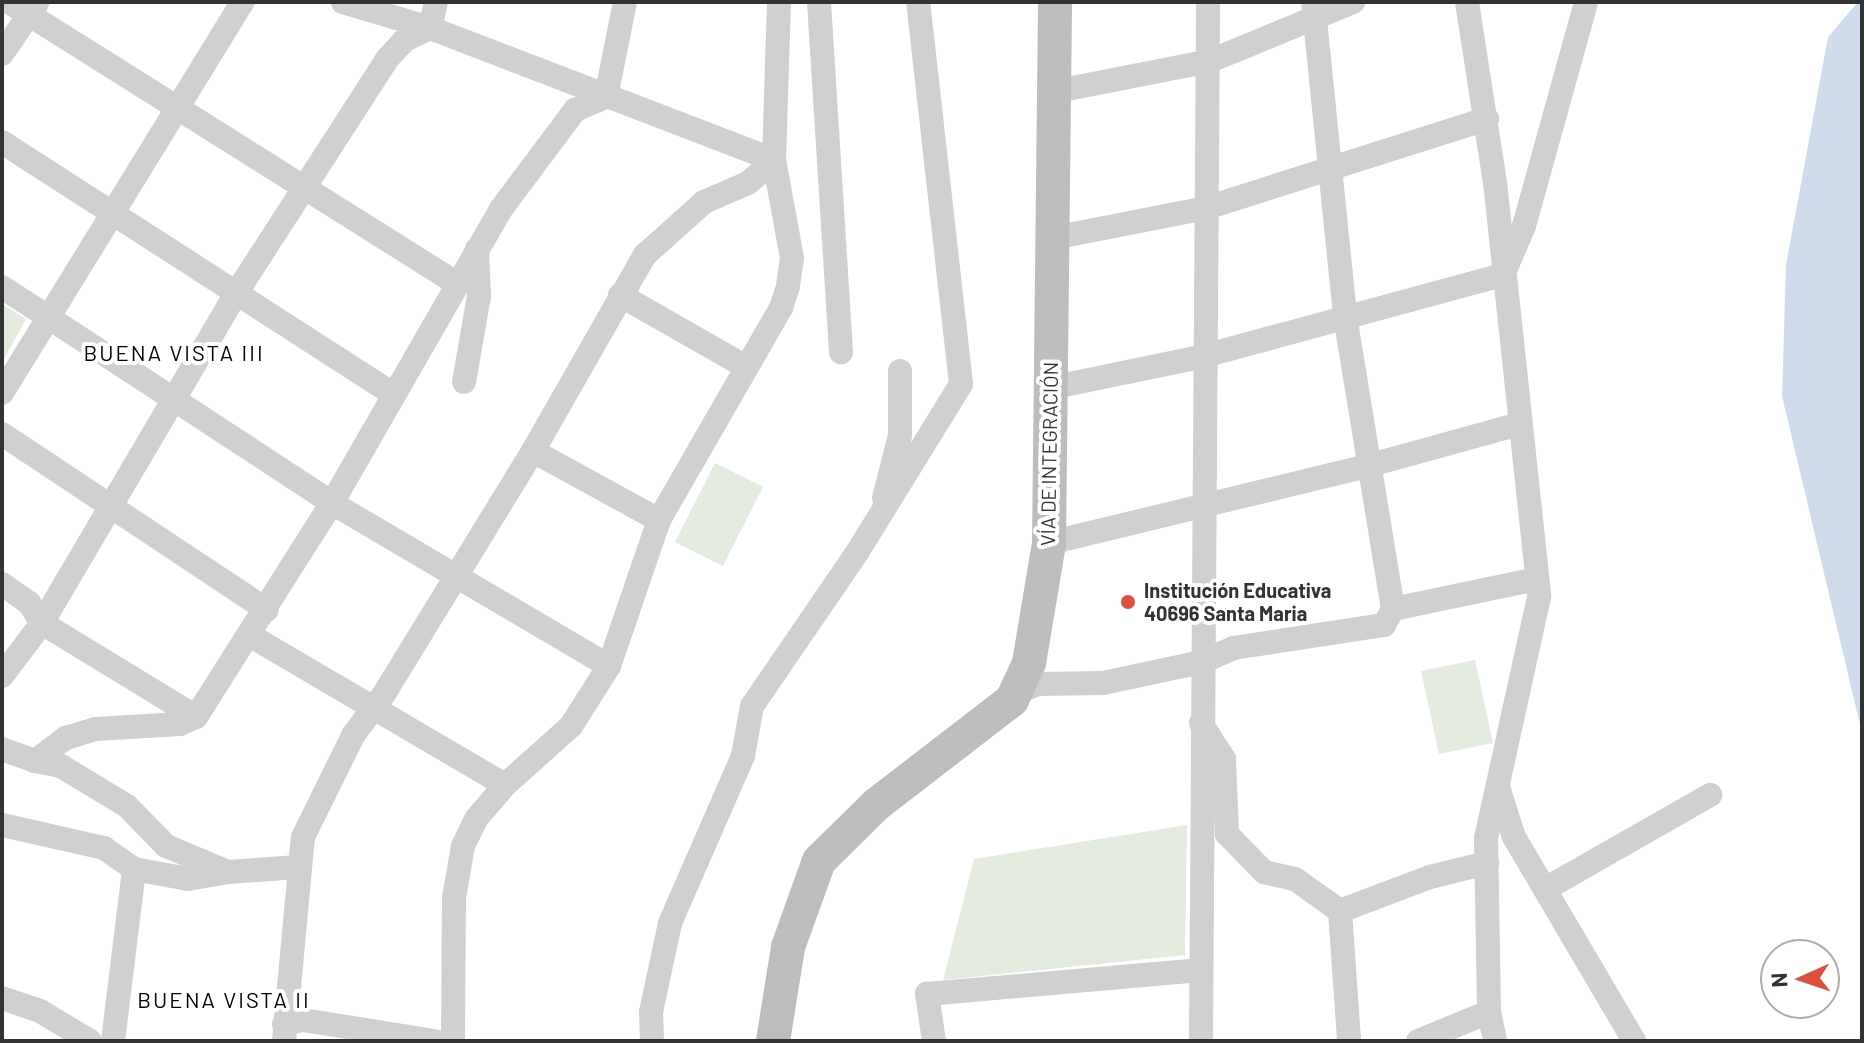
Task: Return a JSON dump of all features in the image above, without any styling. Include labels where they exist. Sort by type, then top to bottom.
[{"type":"main road","name":"VÍA DE INTEGRACIÓN","points":[[1020,691],[1049,543],[1057,91],[1055,2]]},
{"type":"main road","points":[[773,1041],[788,947],[819,861],[877,804],[1020,691]]},
{"type":"street","points":[[9,2],[34,9],[180,110],[456,283]]},
{"type":"street","points":[[2,393],[113,211],[180,110],[243,2]]},
{"type":"street","points":[[343,2],[430,28],[774,160]]},
{"type":"street","points":[[430,28],[436,2]]},
{"type":"street","points":[[606,97],[625,2]]},
{"type":"street","points":[[453,1041],[456,879],[476,819],[505,785],[571,726],[609,666],[659,520],[781,308],[788,286],[792,258],[774,160],[779,2]]},
{"type":"street","points":[[819,2],[841,352]]},
{"type":"street","points":[[652,1041],[651,1012],[670,923],[743,756],[752,706],[882,514],[961,384],[918,2]]},
{"type":"street","points":[[1201,1041],[1201,508],[1210,61],[1208,2]]},
{"type":"street","points":[[1057,91],[1210,61],[1315,11],[1353,2]]},
{"type":"street","points":[[1467,2],[1487,119],[1539,597],[1486,838],[1489,1012],[1495,1041]]},
{"type":"street","points":[[1503,275],[1524,226],[1586,2]]},
{"type":"street","points":[[2,54],[34,9]]},
{"type":"street","points":[[1020,691],[1037,684],[1103,683],[1202,662],[1233,648],[1384,625],[1393,609],[1367,466],[1345,315],[1328,168],[1315,11]]},
{"type":"street","points":[[2,676],[42,623],[111,508],[169,399],[387,59],[405,40],[430,28]]},
{"type":"street","points":[[35,761],[66,738],[96,729],[180,724],[196,717],[251,636],[332,503],[392,393],[477,249],[575,110],[606,97]]},
{"type":"street","points":[[1053,238],[1206,208],[1487,119]]},
{"type":"street","points":[[2,142],[392,393]]},
{"type":"street","points":[[284,1033],[303,837],[332,774],[533,451],[620,295],[669,229],[704,202],[748,183],[774,160]]},
{"type":"street","points":[[464,382],[479,296],[477,249]]},
{"type":"street","points":[[1050,388],[1204,356],[1345,315],[1503,275]]},
{"type":"street","points":[[2,287],[332,503],[609,666]]},
{"type":"street","points":[[620,295],[746,367]]},
{"type":"street","points":[[882,514],[900,435],[900,371]]},
{"type":"street","points":[[1049,543],[1367,466],[1519,424]]},
{"type":"street","points":[[2,434],[267,610]]},
{"type":"street","points":[[533,451],[659,520]]},
{"type":"street","points":[[1393,609],[1537,579]]},
{"type":"street","points":[[2,584],[29,603],[42,623],[196,717]]},
{"type":"street","points":[[251,636],[372,710],[505,785]]},
{"type":"street","points":[[1201,723],[1224,759],[1227,834],[1264,872],[1295,879],[1340,911]]},
{"type":"street","points":[[2,749],[61,766],[127,806],[166,846],[228,872]]},
{"type":"street","points":[[1496,783],[1514,837],[1547,888],[1634,1041]]},
{"type":"street","points":[[1547,888],[1710,795]]},
{"type":"street","points":[[2,825],[104,848],[134,869],[188,879],[228,872],[298,867]]},
{"type":"street","points":[[1340,911],[1430,877],[1487,863]]},
{"type":"street","points":[[113,1041],[134,869]]},
{"type":"street","points":[[1340,911],[1349,1041]]},
{"type":"street","points":[[934,1041],[927,994],[1201,970]]},
{"type":"street","points":[[2,998],[40,1011],[90,1041]]},
{"type":"street","points":[[1418,1041],[1489,1012]]},
{"type":"street","points":[[284,1033],[303,1020],[434,1041]]},
{"type":"shaded area","points":[[2,304],[26,319],[2,363]]},
{"type":"shaded area","points":[[715,463],[763,487],[723,566],[675,542]]},
{"type":"shaded area","points":[[1475,660],[1493,743],[1439,754],[1421,671]]},
{"type":"shaded area","points":[[1187,825],[1185,955],[943,980],[974,859]]},
{"type":"water","points":[[1858,2],[1862,2],[1862,733],[1782,396],[1786,265],[1828,37]]},
{"type":"place","name":"Institución Educativa 40696 Santa Maria","points":[[1128,602]]},
{"type":"district","name":"BUENA VISTA III","points":[[174,353]]},
{"type":"district","name":"BUENA VISTA II","points":[[224,1000]]}]
